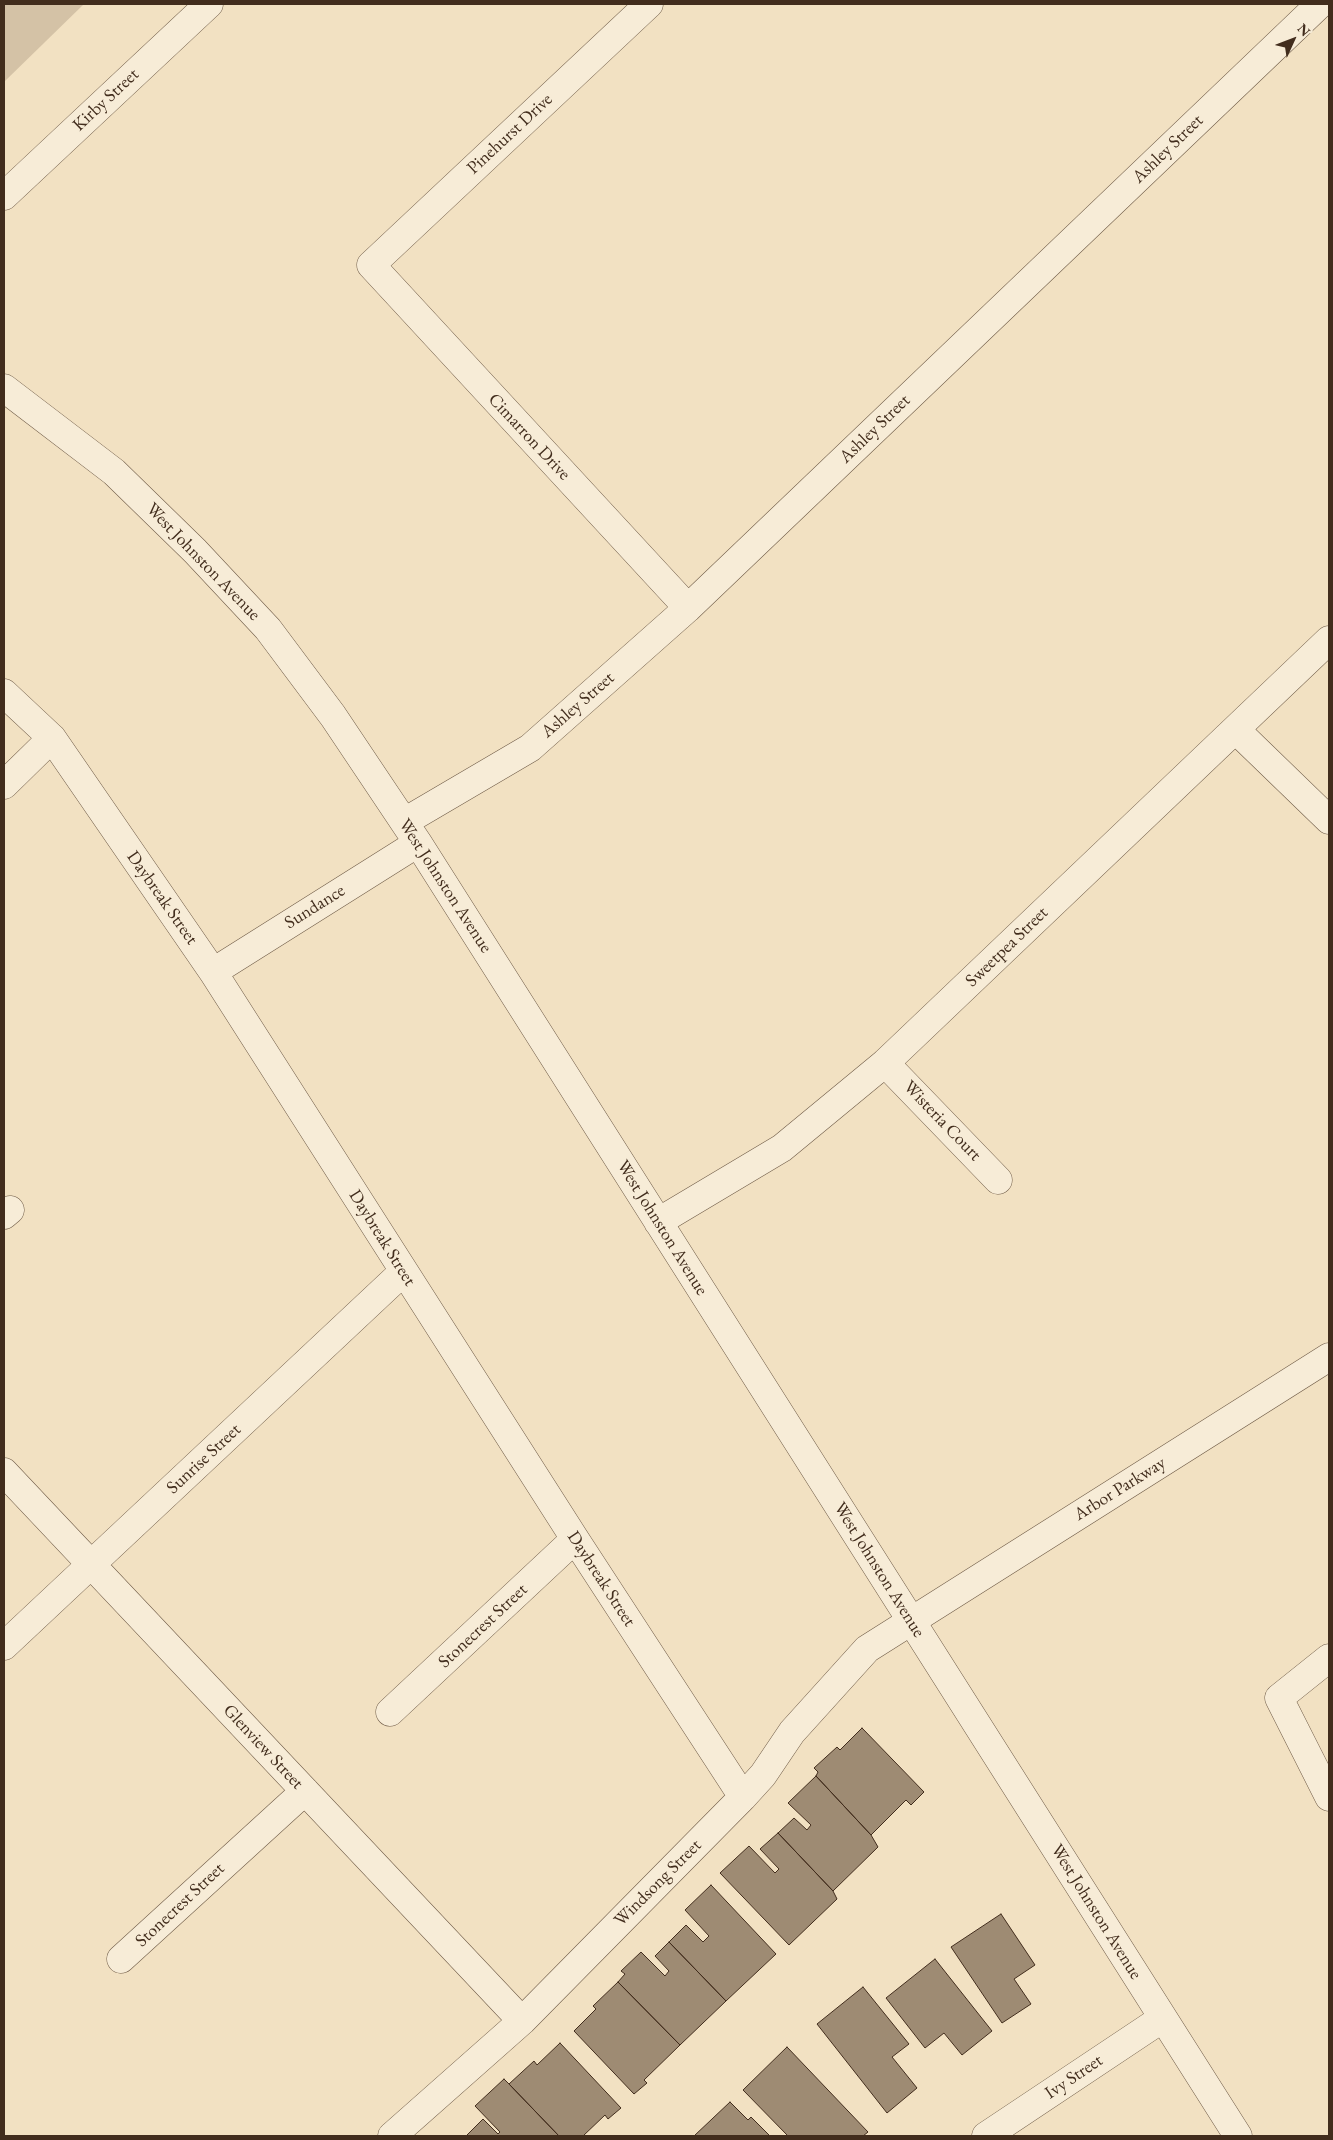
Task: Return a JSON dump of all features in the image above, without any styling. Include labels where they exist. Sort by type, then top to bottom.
[{"type":"street","name":"Kirby Street","points":[[4,196],[209,4]]},
{"type":"street","name":"Pinehurst Drive","points":[[371,265],[649,4]]},
{"type":"street","name":"Ashley Street","points":[[411,833],[530,748],[688,608],[1320,4]]},
{"type":"street","name":"Cimarron Drive","points":[[371,265],[688,608]]},
{"type":"street","name":"West Johnston Avenue","points":[[4,388],[114,472],[195,550],[268,629],[333,716],[411,833],[1238,2136]]},
{"type":"street","name":"Sweetpea Street","points":[[658,1222],[782,1148],[885,1063],[1329,640]]},
{"type":"street","name":"Daybreak Street","points":[[4,693],[52,738],[213,972],[575,1540],[743,1797]]},
{"type":"street","points":[[1236,730],[1329,820]]},
{"type":"street","points":[[4,785],[52,738]]},
{"type":"street","name":"Sundance","points":[[213,972],[411,833]]},
{"type":"street","name":"Wisteria Court","points":[[885,1063],[998,1180]]},
{"type":"street","name":"Sunrise Street","points":[[4,1646],[403,1272]]},
{"type":"street","name":"Arbor Parkway","points":[[911,1620],[1329,1357]]},
{"type":"street","name":"Glenview Street","points":[[4,1472],[522,2021]]},
{"type":"street","name":"Stonecrest Street","points":[[390,1712],[575,1540]]},
{"type":"street","name":"Windsong Street","points":[[392,2136],[522,2021],[743,1797],[762,1775],[792,1732],[867,1649],[911,1620]]},
{"type":"street","points":[[1329,1658],[1279,1698],[1329,1797]]},
{"type":"street","name":"Stonecrest Street","points":[[122,1959],[305,1791]]},
{"type":"street","name":"Ivy Street","points":[[986,2136],[1163,2018]]},
{"type":"shaded area","points":[[4,4],[84,4],[4,82]]},
{"type":"building","points":[[862,1728],[924,1792],[911,1805],[906,1800],[871,1835],[816,1776],[818,1772],[814,1768],[837,1747],[840,1750]]},
{"type":"building","points":[[816,1776],[871,1835],[878,1847],[833,1891],[778,1833],[794,1818],[807,1830],[811,1825],[788,1803]]},
{"type":"building","points":[[778,1833],[833,1891],[837,1899],[789,1945],[720,1873],[749,1846],[775,1873],[779,1869],[760,1849]]},
{"type":"building","points":[[711,1885],[776,1954],[726,2001],[669,1942],[686,1925],[703,1942],[709,1936],[685,1910]]},
{"type":"building","points":[[1001,1914],[1035,1965],[1014,1979],[1031,2004],[1002,2023],[951,1947]]},
{"type":"building","points":[[669,1942],[726,2001],[680,2045],[618,1982],[625,1974],[621,1971],[641,1952],[665,1976],[669,1971],[655,1956]]},
{"type":"building","points":[[935,1959],[992,2031],[962,2055],[944,2033],[925,2048],[886,1998]]},
{"type":"building","points":[[618,1982],[680,2045],[644,2080],[647,2083],[634,2094],[574,2031],[596,2009],[593,2006]]},
{"type":"building","points":[[863,1987],[909,2044],[892,2057],[917,2088],[887,2113],[817,2024]]},
{"type":"building","points":[[560,2043],[621,2108],[608,2119],[605,2115],[583,2136],[559,2136],[509,2084],[534,2061],[537,2065]]},
{"type":"building","points":[[787,2047],[868,2132],[863,2136],[788,2136],[743,2090]]},
{"type":"building","points":[[504,2079],[559,2136],[466,2136],[483,2119],[498,2134],[500,2132],[475,2106]]},
{"type":"building","points":[[730,2102],[748,2120],[751,2117],[770,2136],[694,2136]]}]
